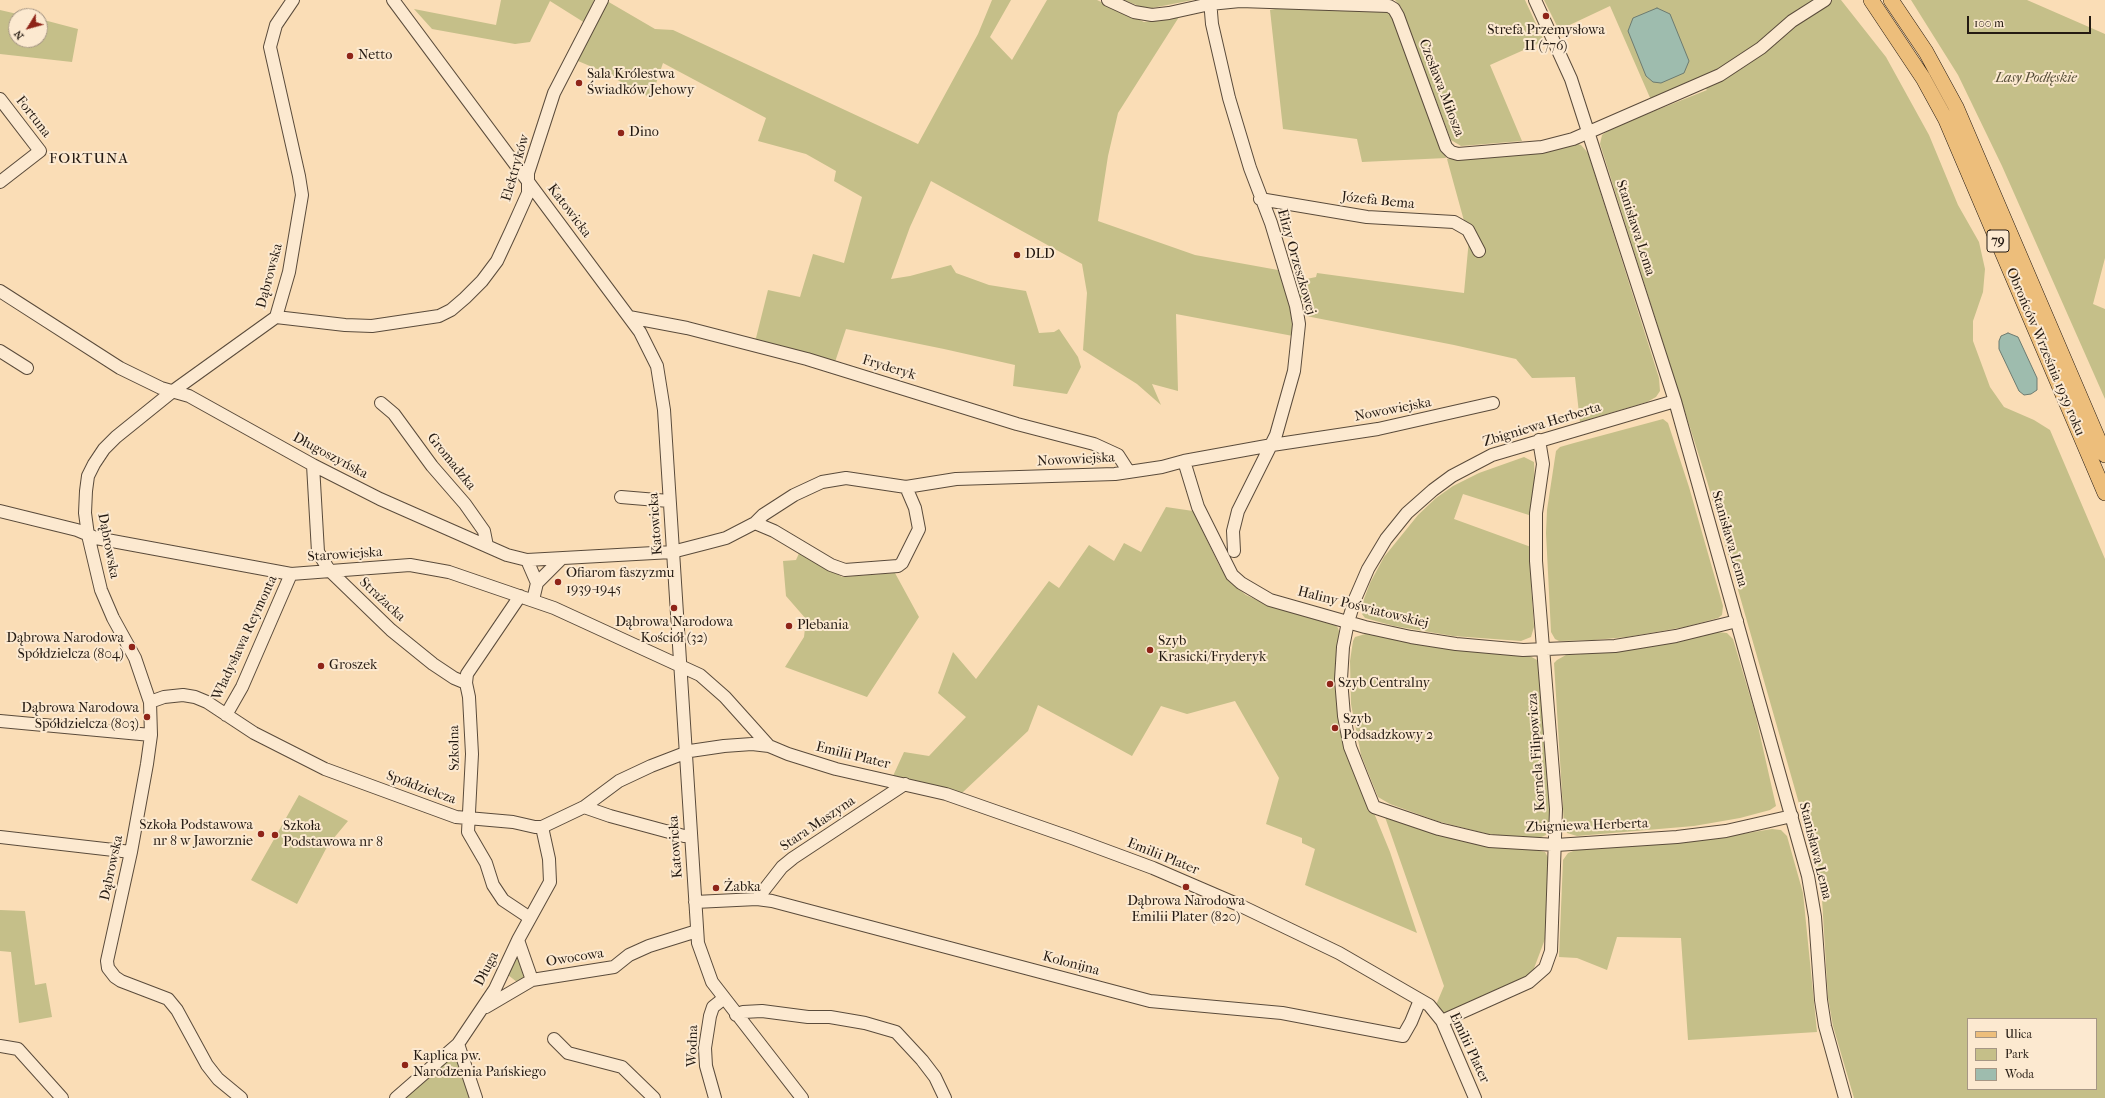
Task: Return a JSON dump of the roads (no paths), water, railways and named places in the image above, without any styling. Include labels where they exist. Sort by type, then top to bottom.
[{"type":"main road","name":"Obrońców Września 1939 roku","points":[[1871,0],[1923,78],[1946,120],[2105,493]]},
{"type":"main road","name":"Obrońców Września 1939 roku","points":[[1891,0],[1926,52],[1956,107],[2105,455]]},
{"type":"street","name":"Dąbrowska","points":[[241,1098],[218,1079],[207,1065],[177,1010],[168,999],[121,981],[115,977],[108,968],[107,961],[132,852],[151,735],[150,702],[135,658],[113,618],[101,590],[88,535],[85,513],[86,491],[88,476],[94,464],[104,449],[116,437],[173,391],[276,317],[289,272],[302,195],[270,47],[276,25],[293,0]]},
{"type":"street","name":"Katowicka","points":[[393,0],[629,317],[650,348],[658,366],[664,410],[697,931],[705,966],[712,982],[723,999],[802,1098]]},
{"type":"street","name":"Elektryków","points":[[276,317],[345,325],[372,326],[439,316],[451,310],[482,281],[498,260],[528,193],[528,173],[554,93],[602,0]]},
{"type":"street","name":"Czesława Miłosza","points":[[1108,0],[1134,12],[1152,15],[1169,13],[1210,2],[1381,4],[1392,7],[1398,16],[1446,147],[1454,153],[1549,146],[1588,132],[1720,75],[1761,48],[1792,21],[1825,0]]},
{"type":"street","name":"Stanisława Lema","points":[[1535,0],[1567,68],[1675,401],[1792,816],[1812,893],[1816,928],[1818,980],[1823,1013],[1845,1098]]},
{"type":"street","name":"Elizy Orzeszkowej","points":[[1210,2],[1212,24],[1228,98],[1260,199],[1270,223],[1294,298],[1299,324],[1294,372],[1276,435],[1238,511],[1233,531],[1234,550]]},
{"type":"street","name":"Fortuna","points":[[0,99],[40,150],[0,182]]},
{"type":"street","name":"Józefa Bema","points":[[1260,199],[1367,217],[1454,222],[1468,230],[1479,251]]},
{"type":"street","name":"Długoszyńska","points":[[0,291],[120,368],[161,388],[189,396],[313,465],[380,500],[508,555],[527,560],[672,552]]},
{"type":"street","name":"Fryderyk","points":[[629,317],[687,328],[807,359],[1017,424],[1094,444],[1118,455],[1129,472]]},
{"type":"street","points":[[0,350],[27,368]]},
{"type":"street","name":"Zbigniewa Herberta","points":[[1675,401],[1504,451],[1472,465],[1442,483],[1416,505],[1393,530],[1373,559],[1358,590],[1348,622],[1341,662],[1341,690],[1344,716],[1354,758],[1374,807],[1439,829],[1467,836],[1512,843],[1556,845],[1696,835],[1741,828],[1792,816]]},
{"type":"street","name":"Gromadzka","points":[[381,403],[394,414],[432,466],[465,504],[484,531],[487,546]]},
{"type":"street","name":"Nowowiejska","points":[[672,552],[726,538],[754,523],[763,515],[794,495],[822,482],[846,478],[906,487],[956,479],[1080,476],[1129,472],[1162,467],[1184,461],[1272,445],[1378,429],[1493,403]]},
{"type":"street","name":"Kornela Filipowicza","points":[[1442,1021],[1528,982],[1545,968],[1551,952],[1556,845],[1556,793],[1536,547],[1536,513],[1543,464],[1539,440]]},
{"type":"street","name":"Haliny Poświatowskiej","points":[[1184,461],[1194,497],[1226,563],[1241,583],[1270,600],[1394,634],[1491,648],[1544,650],[1615,646],[1654,640],[1737,621]]},
{"type":"street","name":"Strażacka","points":[[313,465],[318,552],[329,570],[403,640],[433,664],[454,678],[466,683]]},
{"type":"street","points":[[754,523],[774,532],[831,565],[845,570],[898,566],[902,563],[919,529],[915,508],[906,487]]},
{"type":"street","points":[[621,498],[669,501]]},
{"type":"street","name":"Starowiejska","points":[[0,511],[77,530],[96,538],[165,552],[291,574],[329,570],[410,566],[449,572],[533,600],[680,665]]},
{"type":"street","points":[[536,583],[561,559]]},
{"type":"street","points":[[527,560],[536,583],[533,600]]},
{"type":"street","name":"Władysława Reymonta","points":[[226,715],[242,687],[291,574]]},
{"type":"street","points":[[466,683],[467,674],[520,596]]},
{"type":"street","name":"Emilii Plater","points":[[680,665],[700,675],[725,697],[769,746]]},
{"type":"street","name":"Szkolna","points":[[466,683],[469,697],[472,754],[468,832],[486,863],[493,885],[503,900],[530,918]]},
{"type":"street","name":"Spółdzielcza","points":[[150,702],[164,697],[183,695],[195,696],[254,733],[325,769],[456,817],[542,827]]},
{"type":"street","points":[[0,721],[151,735]]},
{"type":"street","name":"Emilii Plater","points":[[685,754],[724,746],[752,744],[769,746],[788,754],[836,769],[960,798],[1153,868],[1239,905],[1339,953],[1429,1005],[1442,1021],[1475,1098]]},
{"type":"street","points":[[542,827],[584,807],[619,781],[651,766],[685,754]]},
{"type":"street","name":"Stara Maszyna","points":[[757,899],[782,867],[793,858],[905,784]]},
{"type":"street","points":[[584,807],[617,818],[684,836],[691,836]]},
{"type":"street","name":"Długa","points":[[396,1098],[458,1044],[482,1009],[503,972],[518,940],[542,899],[550,882],[549,859],[542,827]]},
{"type":"street","points":[[0,838],[132,852]]},
{"type":"street","name":"Kolonijna","points":[[695,902],[757,899],[772,901],[1150,1001],[1282,1013],[1403,1036],[1411,1022],[1420,1000]]},
{"type":"street","name":"Owocowa","points":[[482,1009],[520,985],[532,980],[614,967],[629,956],[649,946],[697,931]]},
{"type":"street","points":[[518,940],[532,980]]},
{"type":"street","points":[[503,972],[509,982],[520,985]]},
{"type":"street","name":"Wodna","points":[[714,1098],[707,1073],[705,1048],[710,1016],[713,1007],[723,999]]},
{"type":"street","points":[[736,1015],[743,1012],[762,1011],[808,1017],[830,1017],[865,1023],[896,1032],[922,1060],[935,1077],[945,1098]]},
{"type":"street","points":[[554,1039],[568,1053],[622,1067],[654,1098]]},
{"type":"street","points":[[458,1044],[476,1098]]},
{"type":"street","points":[[0,1046],[18,1049],[62,1098]]},
{"type":"water","points":[[1657,8],[1670,14],[1689,61],[1684,73],[1661,83],[1653,82],[1646,76],[1628,31],[1633,18]]},
{"type":"water","points":[[2008,333],[2018,337],[2037,378],[2037,390],[2031,394],[2024,395],[2019,391],[1999,349],[1999,341],[2001,336]]},
{"type":"place","name":"Strefa Przemysłowa II (776)","points":[[1546,16]]},
{"type":"place","name":"Netto","points":[[350,56]]},
{"type":"place","name":"Sala Królestwa Świadków Jehowy","points":[[579,83]]},
{"type":"place","name":"Dino","points":[[621,133]]},
{"type":"place","name":"DLD","points":[[1017,255]]},
{"type":"place","name":"Ofiarom faszyzmu 1939-1945","points":[[558,582]]},
{"type":"place","name":"Dąbrowa Narodowa Kościół (32)","points":[[674,608]]},
{"type":"place","name":"Plebania","points":[[789,626]]},
{"type":"place","name":"Dąbrowa Narodowa Spółdzielcza (804)","points":[[132,647]]},
{"type":"place","name":"Szyb Krasicki/Fryderyk","points":[[1150,650]]},
{"type":"place","name":"Groszek","points":[[321,666]]},
{"type":"place","name":"Szyb Centralny","points":[[1330,684]]},
{"type":"place","name":"Dąbrowa Narodowa Spółdzielcza (803)","points":[[147,717]]},
{"type":"place","name":"Szyb Podsadzkowy 2","points":[[1335,728]]},
{"type":"place","name":"Szkoła Podstawowa nr 8 w Jaworznie","points":[[261,834]]},
{"type":"place","name":"Szkoła Podstawowa nr 8","points":[[275,835]]},
{"type":"place","name":"Dąbrowa Narodowa Emilii Plater (820)","points":[[1186,887]]},
{"type":"place","name":"Żabka","points":[[716,888]]},
{"type":"place","name":"Kaplica pw. Narodzenia Pańskiego","points":[[405,1065]]},
{"type":"district","name":"FORTUNA","points":[[89,159]]},
{"type":"park label","name":"Lasy Podłęskie","points":[[2036,79]]}]
